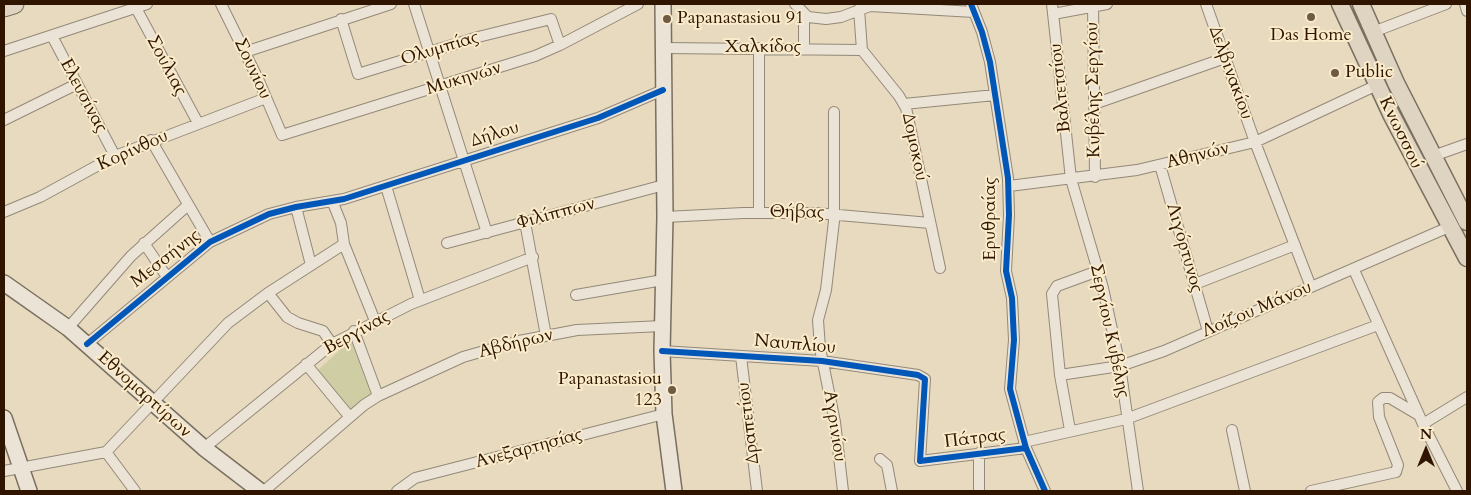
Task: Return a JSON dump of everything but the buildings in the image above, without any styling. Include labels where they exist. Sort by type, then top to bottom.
[{"type":"highway","points":[[4,7],[14,4]]},
{"type":"main road","points":[[662,4],[665,217],[662,351],[664,414],[674,491]]},
{"type":"main road","name":"Κνωσσού","points":[[1340,4],[1377,85],[1449,227],[1467,258]]},
{"type":"main road","name":"Κνωσσού","points":[[1360,4],[1467,222]]},
{"type":"main road","name":"Εθνομαρτύρων","points":[[4,283],[68,328],[204,448],[260,491]]},
{"type":"main road","points":[[4,420],[22,466],[29,491]]},
{"type":"street","points":[[4,51],[147,4]]},
{"type":"street","name":"Σουνίου","points":[[221,4],[282,135]]},
{"type":"street","points":[[245,52],[391,4]]},
{"type":"street","points":[[414,4],[487,232]]},
{"type":"street","name":"Μυκηνών","points":[[282,135],[524,59],[560,45],[638,4]]},
{"type":"street","points":[[795,4],[804,15],[817,19],[833,19],[859,9],[888,6],[972,8]]},
{"type":"street","points":[[1052,9],[1107,4]]},
{"type":"street","name":"Δελβινακίου","points":[[1206,4],[1255,142],[1311,287]]},
{"type":"street","points":[[1374,32],[1446,4]]},
{"type":"street","points":[[1465,4],[1467,12]]},
{"type":"street","name":"Κυβέλης Σεργίου","points":[[1093,5],[1095,177]]},
{"type":"street","name":"Σούλιας","points":[[136,8],[198,123]]},
{"type":"street","name":"Ερυθραίας","points":[[972,8],[986,45],[1008,186],[1009,215],[1006,271],[1012,298],[1014,340],[1010,389],[1025,445],[1045,491]]},
{"type":"street","points":[[859,9],[862,50]]},
{"type":"street","name":"Βαλτετσίου","points":[[1052,9],[1071,176]]},
{"type":"street","points":[[804,15],[804,48]]},
{"type":"street","name":"Ολυμπίας","points":[[341,19],[358,74],[478,37],[551,19],[560,45]]},
{"type":"street","name":"Ελευσίνας","points":[[52,36],[115,156]]},
{"type":"street","name":"Χαλκίδος","points":[[663,48],[862,50]]},
{"type":"street","points":[[759,48],[759,212]]},
{"type":"street","name":"Δομοκού","points":[[862,50],[904,104],[940,268]]},
{"type":"street","points":[[1094,104],[1225,58]]},
{"type":"street","points":[[4,120],[77,84]]},
{"type":"street","name":"Αθηνών","points":[[1008,186],[1071,176],[1095,177],[1160,165],[1255,142],[1377,85]]},
{"type":"street","name":"Δήλου","points":[[333,202],[598,118],[663,90]]},
{"type":"street","points":[[904,104],[995,95]]},
{"type":"street","name":"Κορίνθου","points":[[4,212],[40,197],[115,156],[151,140],[266,98]]},
{"type":"street","name":"Αγρινίου","points":[[834,112],[834,214],[826,290],[818,320],[822,361],[833,414],[843,491]]},
{"type":"street","points":[[151,140],[210,242]]},
{"type":"street","points":[[1433,156],[1467,144]]},
{"type":"street","name":"Λιγόρτυνος","points":[[1160,165],[1208,331]]},
{"type":"street","name":"Σεργίου Κυβέλης","points":[[1071,176],[1098,271],[1120,366],[1126,419],[1138,491]]},
{"type":"street","name":"Φιλίππων","points":[[447,243],[664,185]]},
{"type":"street","points":[[386,186],[420,300]]},
{"type":"street","points":[[333,202],[341,223],[344,244],[375,321]]},
{"type":"street","name":"Μεσσήνης","points":[[87,344],[210,242],[269,214],[296,207],[333,202]]},
{"type":"street","points":[[68,328],[144,243],[188,205]]},
{"type":"street","points":[[296,207],[311,265]]},
{"type":"street","name":"Θήβας","points":[[665,217],[759,212],[834,214],[930,223]]},
{"type":"street","points":[[525,222],[546,336]]},
{"type":"street","name":"Λοίζου Μάνου","points":[[1060,375],[1120,366],[1164,351],[1354,270],[1449,227]]},
{"type":"street","points":[[144,243],[167,276]]},
{"type":"street","points":[[4,471],[22,466],[106,452],[228,323],[268,293],[344,244]]},
{"type":"street","points":[[1195,284],[1295,245]]},
{"type":"street","name":"Βεργίνας","points":[[204,448],[306,364],[332,344],[354,331],[420,300],[532,257]]},
{"type":"street","points":[[1354,270],[1421,420],[1457,491]]},
{"type":"street","points":[[1070,430],[1060,375],[1053,290],[1057,286],[1098,271]]},
{"type":"street","points":[[576,295],[663,280]]},
{"type":"street","points":[[268,293],[287,317],[298,324],[323,331],[332,344]]},
{"type":"street","name":"Πάτρας","points":[[924,379],[920,461],[1025,445],[1070,430],[1126,419],[1378,325]]},
{"type":"street","name":"Αβδήρων","points":[[349,416],[378,396],[462,357],[519,341],[577,330],[662,326]]},
{"type":"street","points":[[354,331],[378,396]]},
{"type":"street","name":"Ναυπλίου","points":[[662,351],[822,361],[918,375],[924,379]]},
{"type":"street","name":"Δραπετίου","points":[[741,356],[757,491]]},
{"type":"street","points":[[264,491],[349,416],[306,364]]},
{"type":"street","points":[[1421,420],[1467,397]]},
{"type":"street","points":[[1312,491],[1343,488],[1396,472],[1398,465],[1379,417],[1378,402],[1383,398],[1390,398],[1421,420]]},
{"type":"street","name":"Ανεξαρτησίας","points":[[397,491],[415,478],[664,414]]},
{"type":"street","points":[[1232,430],[1245,491]]},
{"type":"street","points":[[106,452],[135,491]]},
{"type":"street","name":"Πάτρας","points":[[979,453],[979,491]]},
{"type":"street","points":[[880,459],[888,465],[892,491]]},
{"type":"green space","points":[[351,340],[371,394],[352,412],[318,370]]},
{"type":"cycle path","points":[[971,4],[982,32],[990,62],[1008,178],[1009,215],[1006,271],[1012,298],[1014,340],[1010,389],[1026,448],[1045,491]]},
{"type":"cycle path","points":[[87,344],[210,242],[269,214],[296,207],[344,199],[598,118],[663,90]]},
{"type":"cycle path","points":[[662,351],[822,361],[918,375],[925,379],[920,461],[1026,448]]},
{"type":"place","name":"Das Home","points":[[1311,17]]},
{"type":"place","name":"Papanastasiou 91","points":[[667,19]]},
{"type":"place","name":"Public","points":[[1335,73]]},
{"type":"place","name":"Papanastasiou 123","points":[[672,390]]}]
